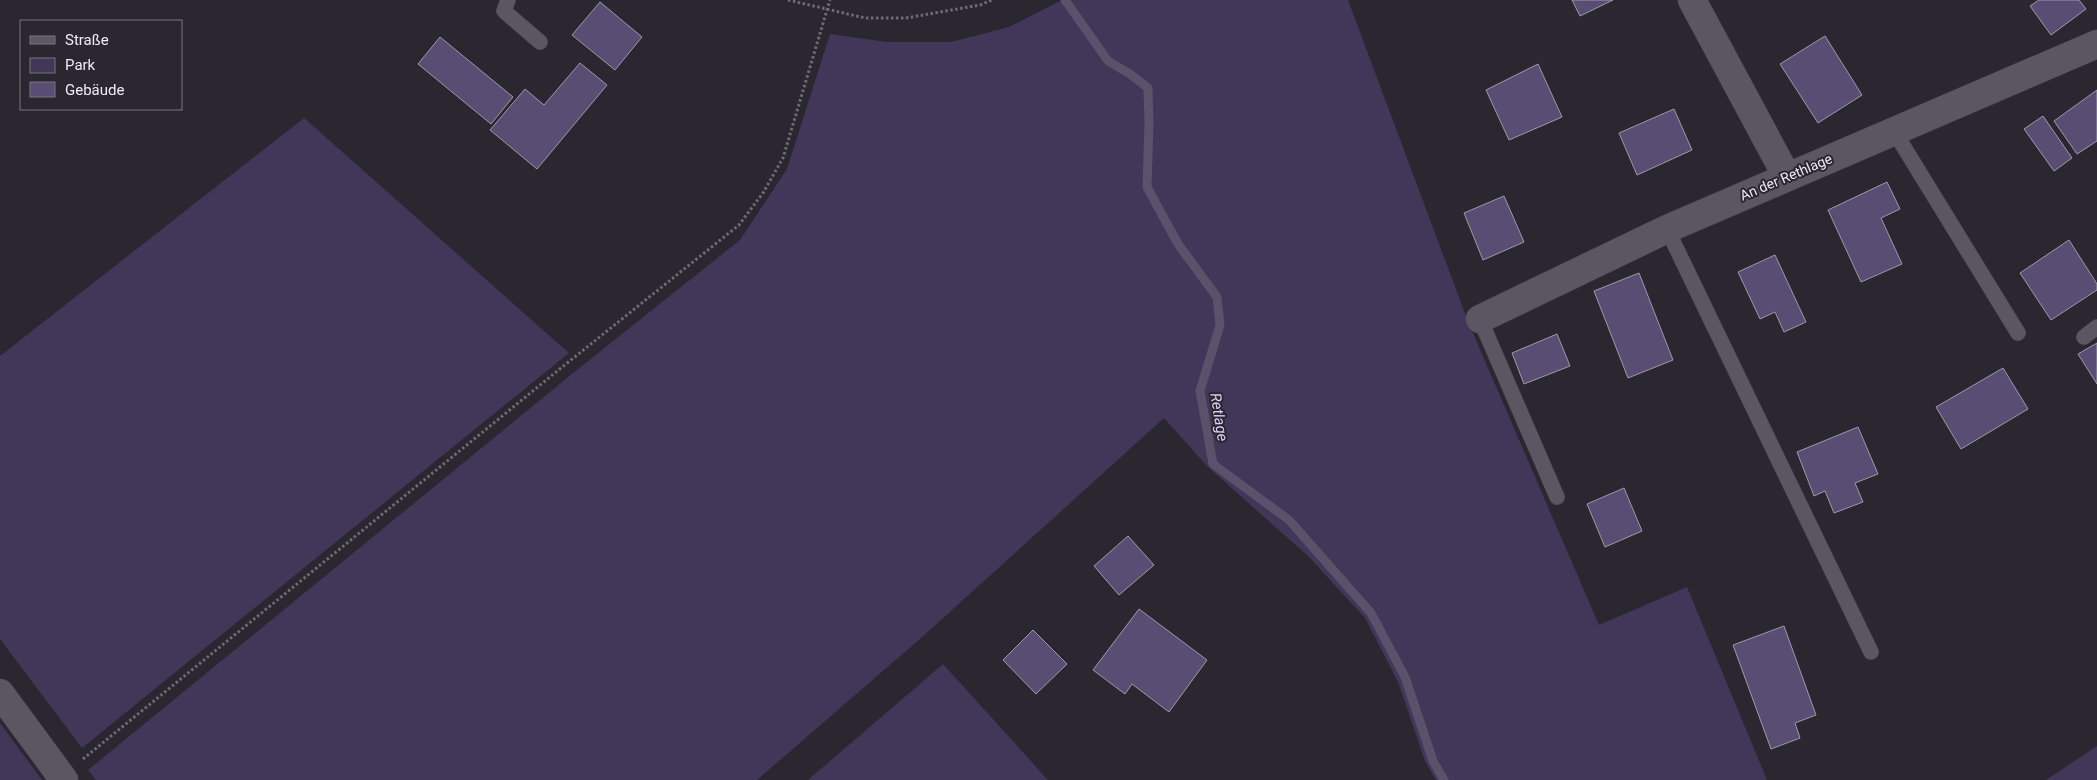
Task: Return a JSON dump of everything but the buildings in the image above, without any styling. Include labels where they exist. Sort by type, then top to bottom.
[{"type":"street","points":[[1692,0],[1788,177]]},
{"type":"street","name":"An der Rethlage","points":[[1480,319],[1666,229],[2097,44]]},
{"type":"street","points":[[0,693],[63,779]]},
{"type":"lane","points":[[508,0],[504,11],[540,42]]},
{"type":"lane","points":[[1894,131],[2018,333]]},
{"type":"lane","points":[[1666,229],[1871,652]]},
{"type":"lane","points":[[1480,319],[1557,497]]},
{"type":"lane","points":[[2084,337],[2097,327]]},
{"type":"path","points":[[788,0],[828,11],[865,18],[906,18],[980,5],[992,0]]},
{"type":"path","points":[[63,779],[553,374],[739,225],[763,194],[783,158],[830,0]]},
{"type":"green space","points":[[1062,0],[1348,0],[1469,324],[1599,625],[1687,587],[1767,780],[1436,780],[1425,761],[1398,682],[1365,618],[1308,556],[1207,466],[1164,418],[921,638],[757,780],[96,780],[88,770],[583,365],[740,240],[787,169],[830,34],[887,42],[951,42],[1009,27]]},
{"type":"green space","points":[[304,118],[569,353],[82,748],[0,639],[0,356]]},
{"type":"green space","points":[[943,664],[1048,780],[808,780]]},
{"type":"green space","points":[[0,723],[42,780],[0,780]]},
{"type":"green space","points":[[2097,746],[2097,780],[2046,780]]},
{"type":"waterway","name":"Retlage","points":[[1065,0],[1108,61],[1130,74],[1148,88],[1147,187],[1178,244],[1217,297],[1220,325],[1200,391],[1213,464],[1289,520],[1371,613],[1405,677],[1433,761],[1444,780]]}]
